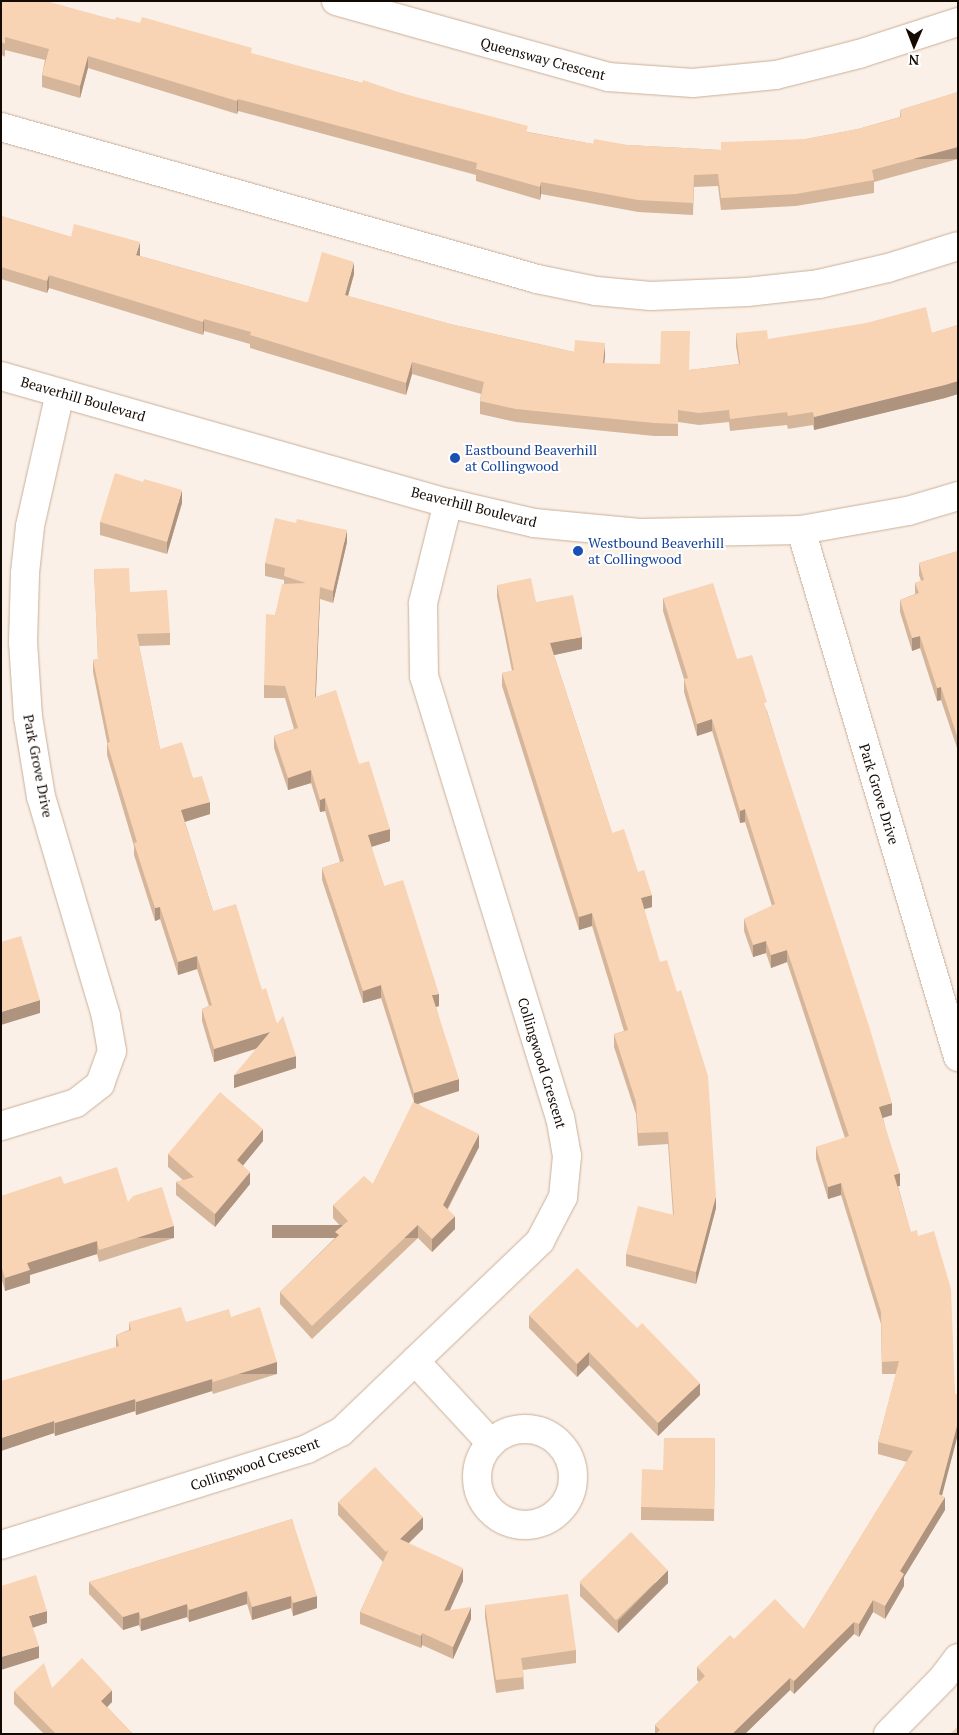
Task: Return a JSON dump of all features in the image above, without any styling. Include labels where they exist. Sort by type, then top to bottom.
[{"type":"street","name":"Queensway Crescent","points":[[336,1],[419,13],[608,77],[692,83],[776,75],[859,54],[958,22]]},
{"type":"street","points":[[1,127],[537,279],[596,291],[651,296],[747,292],[801,286],[888,268],[958,246]]},
{"type":"street","name":"Beaverhill Boulevard","points":[[1,376],[448,503],[534,524],[640,533],[801,530],[908,511],[958,496]]},
{"type":"street","name":"Park Grove Drive","points":[[1,1126],[76,1103],[100,1084],[112,1051],[106,1016],[41,797],[28,717],[23,642],[27,554],[30,526],[60,393]]},
{"type":"street","name":"Collingwood Crescent","points":[[1,1545],[307,1449],[341,1432],[540,1241],[563,1197],[567,1156],[560,1118],[424,676],[423,603],[448,503]]},
{"type":"street","name":"Park Grove Drive","points":[[801,530],[958,1057]]},
{"type":"street","points":[[415,1361],[491,1443]]},
{"type":"street","points":[[888,1734],[943,1678],[958,1658]]},
{"type":"building","points":[[1,1],[46,1],[115,20],[116,17],[140,23],[142,17],[252,48],[251,53],[362,83],[363,80],[404,94],[528,126],[526,132],[593,144],[594,139],[628,145],[721,150],[721,142],[806,139],[858,129],[901,117],[900,110],[958,92],[958,147],[872,170],[874,180],[796,194],[721,198],[718,174],[694,175],[693,203],[638,200],[541,182],[540,187],[476,169],[477,163],[238,99],[237,101],[88,56],[80,86],[42,75],[49,49],[5,37],[5,44],[1,43]]},
{"type":"building","points":[[1,216],[71,237],[74,224],[140,242],[136,255],[304,302],[308,302],[322,252],[354,262],[345,295],[450,324],[574,352],[575,340],[605,343],[603,363],[660,364],[661,331],[690,331],[689,370],[740,364],[736,333],[767,330],[768,339],[866,323],[926,307],[932,333],[958,325],[958,381],[814,417],[813,412],[788,416],[787,412],[730,419],[729,410],[699,413],[678,410],[678,424],[516,409],[480,401],[484,382],[412,362],[406,383],[250,335],[251,332],[204,319],[203,322],[49,275],[47,281],[1,267]]},
{"type":"building","points":[[115,473],[143,482],[144,479],[182,490],[167,542],[100,522]]},
{"type":"building","points":[[275,518],[296,523],[297,519],[347,530],[333,591],[320,587],[315,697],[336,690],[359,764],[369,761],[390,829],[368,835],[384,886],[403,880],[439,994],[432,995],[459,1079],[414,1093],[381,985],[363,991],[322,868],[344,861],[325,798],[320,800],[311,770],[288,778],[274,736],[298,728],[285,686],[264,685],[266,614],[275,615],[282,584],[306,583],[284,576],[285,568],[265,563]]},
{"type":"building","points":[[958,551],[958,739],[941,687],[937,688],[920,636],[912,638],[900,600],[919,593],[915,583],[924,580],[919,563]]},
{"type":"building","points":[[129,568],[130,592],[167,590],[170,633],[137,634],[160,749],[182,742],[193,778],[202,776],[210,802],[181,810],[213,911],[236,904],[262,990],[266,988],[277,1024],[283,1016],[296,1056],[234,1075],[270,1032],[214,1049],[202,1009],[212,1005],[197,956],[178,962],[160,907],[155,908],[134,843],[137,842],[107,743],[110,742],[93,660],[98,659],[94,569]]},
{"type":"building","points":[[531,578],[536,602],[573,595],[582,637],[550,643],[612,833],[624,829],[638,872],[644,870],[652,895],[641,898],[660,962],[667,960],[677,992],[681,990],[708,1076],[716,1196],[696,1272],[626,1254],[638,1206],[674,1215],[668,1132],[638,1133],[636,1102],[614,1034],[628,1030],[592,913],[579,917],[502,673],[514,670],[497,585]]},
{"type":"building","points":[[713,583],[737,659],[752,655],[767,702],[764,703],[869,1026],[892,1103],[879,1107],[900,1173],[894,1175],[911,1232],[917,1230],[918,1236],[934,1231],[951,1289],[955,1394],[958,1394],[958,1422],[939,1494],[945,1497],[900,1571],[904,1574],[885,1606],[873,1600],[859,1624],[854,1622],[794,1681],[790,1678],[732,1734],[656,1734],[660,1730],[655,1725],[705,1676],[697,1667],[730,1635],[734,1639],[775,1599],[804,1629],[913,1451],[878,1442],[899,1361],[882,1362],[881,1312],[841,1183],[828,1187],[816,1147],[849,1136],[787,950],[771,955],[766,941],[753,945],[744,919],[775,904],[745,809],[740,811],[712,719],[697,724],[684,679],[688,678],[663,598]]},
{"type":"building","points":[[21,936],[40,1000],[1,1012],[1,942]]},
{"type":"building","points":[[220,1092],[263,1129],[237,1160],[250,1172],[215,1214],[176,1182],[194,1177],[168,1154]]},
{"type":"building","points":[[413,1102],[479,1134],[443,1205],[455,1216],[432,1239],[418,1225],[312,1326],[280,1292],[339,1235],[335,1232],[348,1221],[333,1205],[364,1176],[373,1184]]},
{"type":"building","points":[[117,1167],[128,1202],[133,1196],[162,1187],[174,1226],[99,1250],[97,1241],[27,1263],[30,1270],[5,1278],[1,1265],[1,1196],[61,1176],[64,1184]]},
{"type":"building","points":[[577,1268],[637,1328],[642,1323],[700,1383],[658,1423],[589,1352],[577,1364],[529,1315]]},
{"type":"building","points":[[181,1307],[186,1322],[229,1309],[231,1317],[260,1307],[277,1362],[213,1382],[212,1379],[136,1402],[135,1399],[55,1423],[54,1421],[1,1438],[1,1381],[119,1346],[116,1335],[131,1330],[129,1322]]},
{"type":"building","points":[[664,1438],[715,1438],[714,1509],[641,1507],[642,1469],[663,1470]]},
{"type":"building","points":[[375,1467],[423,1517],[400,1539],[463,1568],[444,1611],[471,1607],[453,1647],[422,1633],[421,1636],[360,1612],[389,1549],[386,1552],[338,1502]]},
{"type":"building","points":[[292,1519],[317,1596],[293,1603],[291,1596],[252,1607],[247,1591],[189,1610],[187,1604],[141,1619],[139,1612],[123,1617],[89,1582]]},
{"type":"building","points":[[631,1532],[668,1570],[616,1620],[579,1582]]},
{"type":"building","points":[[36,1575],[47,1611],[29,1616],[39,1646],[1,1657],[1,1586]]},
{"type":"building","points":[[568,1594],[576,1650],[521,1658],[524,1677],[496,1680],[485,1605]]},
{"type":"building","points":[[82,1658],[112,1690],[101,1701],[133,1734],[56,1734],[14,1691],[44,1663],[52,1688]]},
{"type":"building","points":[[958,1726],[958,1734],[950,1734]]},
{"type":"place","name":"Eastbound Beaverhill at Collingwood","points":[[455,458]]},
{"type":"place","name":"Westbound Beaverhill at Collingwood","points":[[578,551]]}]
